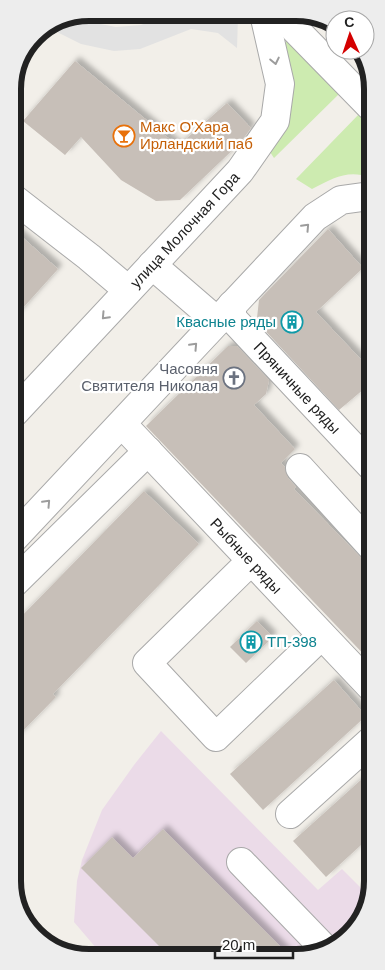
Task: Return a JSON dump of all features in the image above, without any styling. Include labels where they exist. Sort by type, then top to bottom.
[{"type":"street","name":"улица Молочная Гора","points":[[21,406],[240,170],[275,121],[280,84],[266,21]]},
{"type":"street","points":[[287,21],[364,100]]},
{"type":"street","points":[[21,531],[315,218],[341,200],[364,197]]},
{"type":"street","points":[[21,204],[128,290]]},
{"type":"street","points":[[152,265],[224,313]]},
{"type":"street","name":"Пряничные ряды","points":[[224,313],[232,318],[364,459]]},
{"type":"street","name":"Рыбные ряды","points":[[122,424],[364,680]]},
{"type":"street","points":[[21,576],[148,451]]},
{"type":"street","points":[[300,468],[364,538]]},
{"type":"street","points":[[251,562],[147,663],[216,737],[321,636]]},
{"type":"street","points":[[290,814],[364,747]]},
{"type":"street","points":[[241,862],[320,944]]},
{"type":"shaded area","points":[[87,21],[116,27],[141,25],[151,21],[238,21],[237,48],[218,33],[191,29],[140,49],[114,51],[81,44],[56,30],[64,26]]},
{"type":"shaded area","points":[[161,731],[318,890],[342,869],[363,890],[359,906],[347,925],[337,935],[321,944],[295,949],[97,949],[74,922],[77,881],[82,860],[102,810]]},
{"type":"green space","points":[[287,39],[340,93],[274,158],[270,152],[281,137],[289,115],[283,50]]},
{"type":"green space","points":[[361,112],[364,115],[364,176],[354,174],[340,176],[312,189],[296,179]]},
{"type":"building","points":[[75,61],[178,146],[227,103],[251,128],[240,143],[180,200],[156,201],[121,180],[81,137],[65,155],[23,121]]},
{"type":"building","name":"Квасные ряды","points":[[328,229],[363,268],[316,312],[364,363],[364,389],[339,410],[259,324],[257,318],[259,300]]},
{"type":"building","points":[[21,236],[58,269],[21,310]]},
{"type":"building","points":[[228,346],[237,346],[269,380],[266,394],[254,405],[295,449],[281,463],[285,467],[288,478],[296,487],[294,489],[364,561],[364,655],[146,426]]},
{"type":"building","points":[[144,491],[199,544],[53,694],[56,697],[21,733],[21,617]]},
{"type":"building","name":"ТП-398","points":[[257,621],[273,637],[246,663],[230,647]]},
{"type":"building","points":[[334,680],[364,714],[364,718],[263,810],[230,774]]},
{"type":"building","points":[[364,777],[364,842],[326,877],[293,841]]},
{"type":"building","points":[[163,829],[283,949],[162,949],[81,868],[112,837],[133,858]]},
{"type":"place","name":"Макс О'Хара Ирландский паб","points":[[124,136]]},
{"type":"place","name":"Квасные ряды","points":[[292,322]]},
{"type":"place","name":"Часовня Святителя Николая","points":[[234,378]]},
{"type":"place","name":"ТП-398","points":[[251,642]]}]
